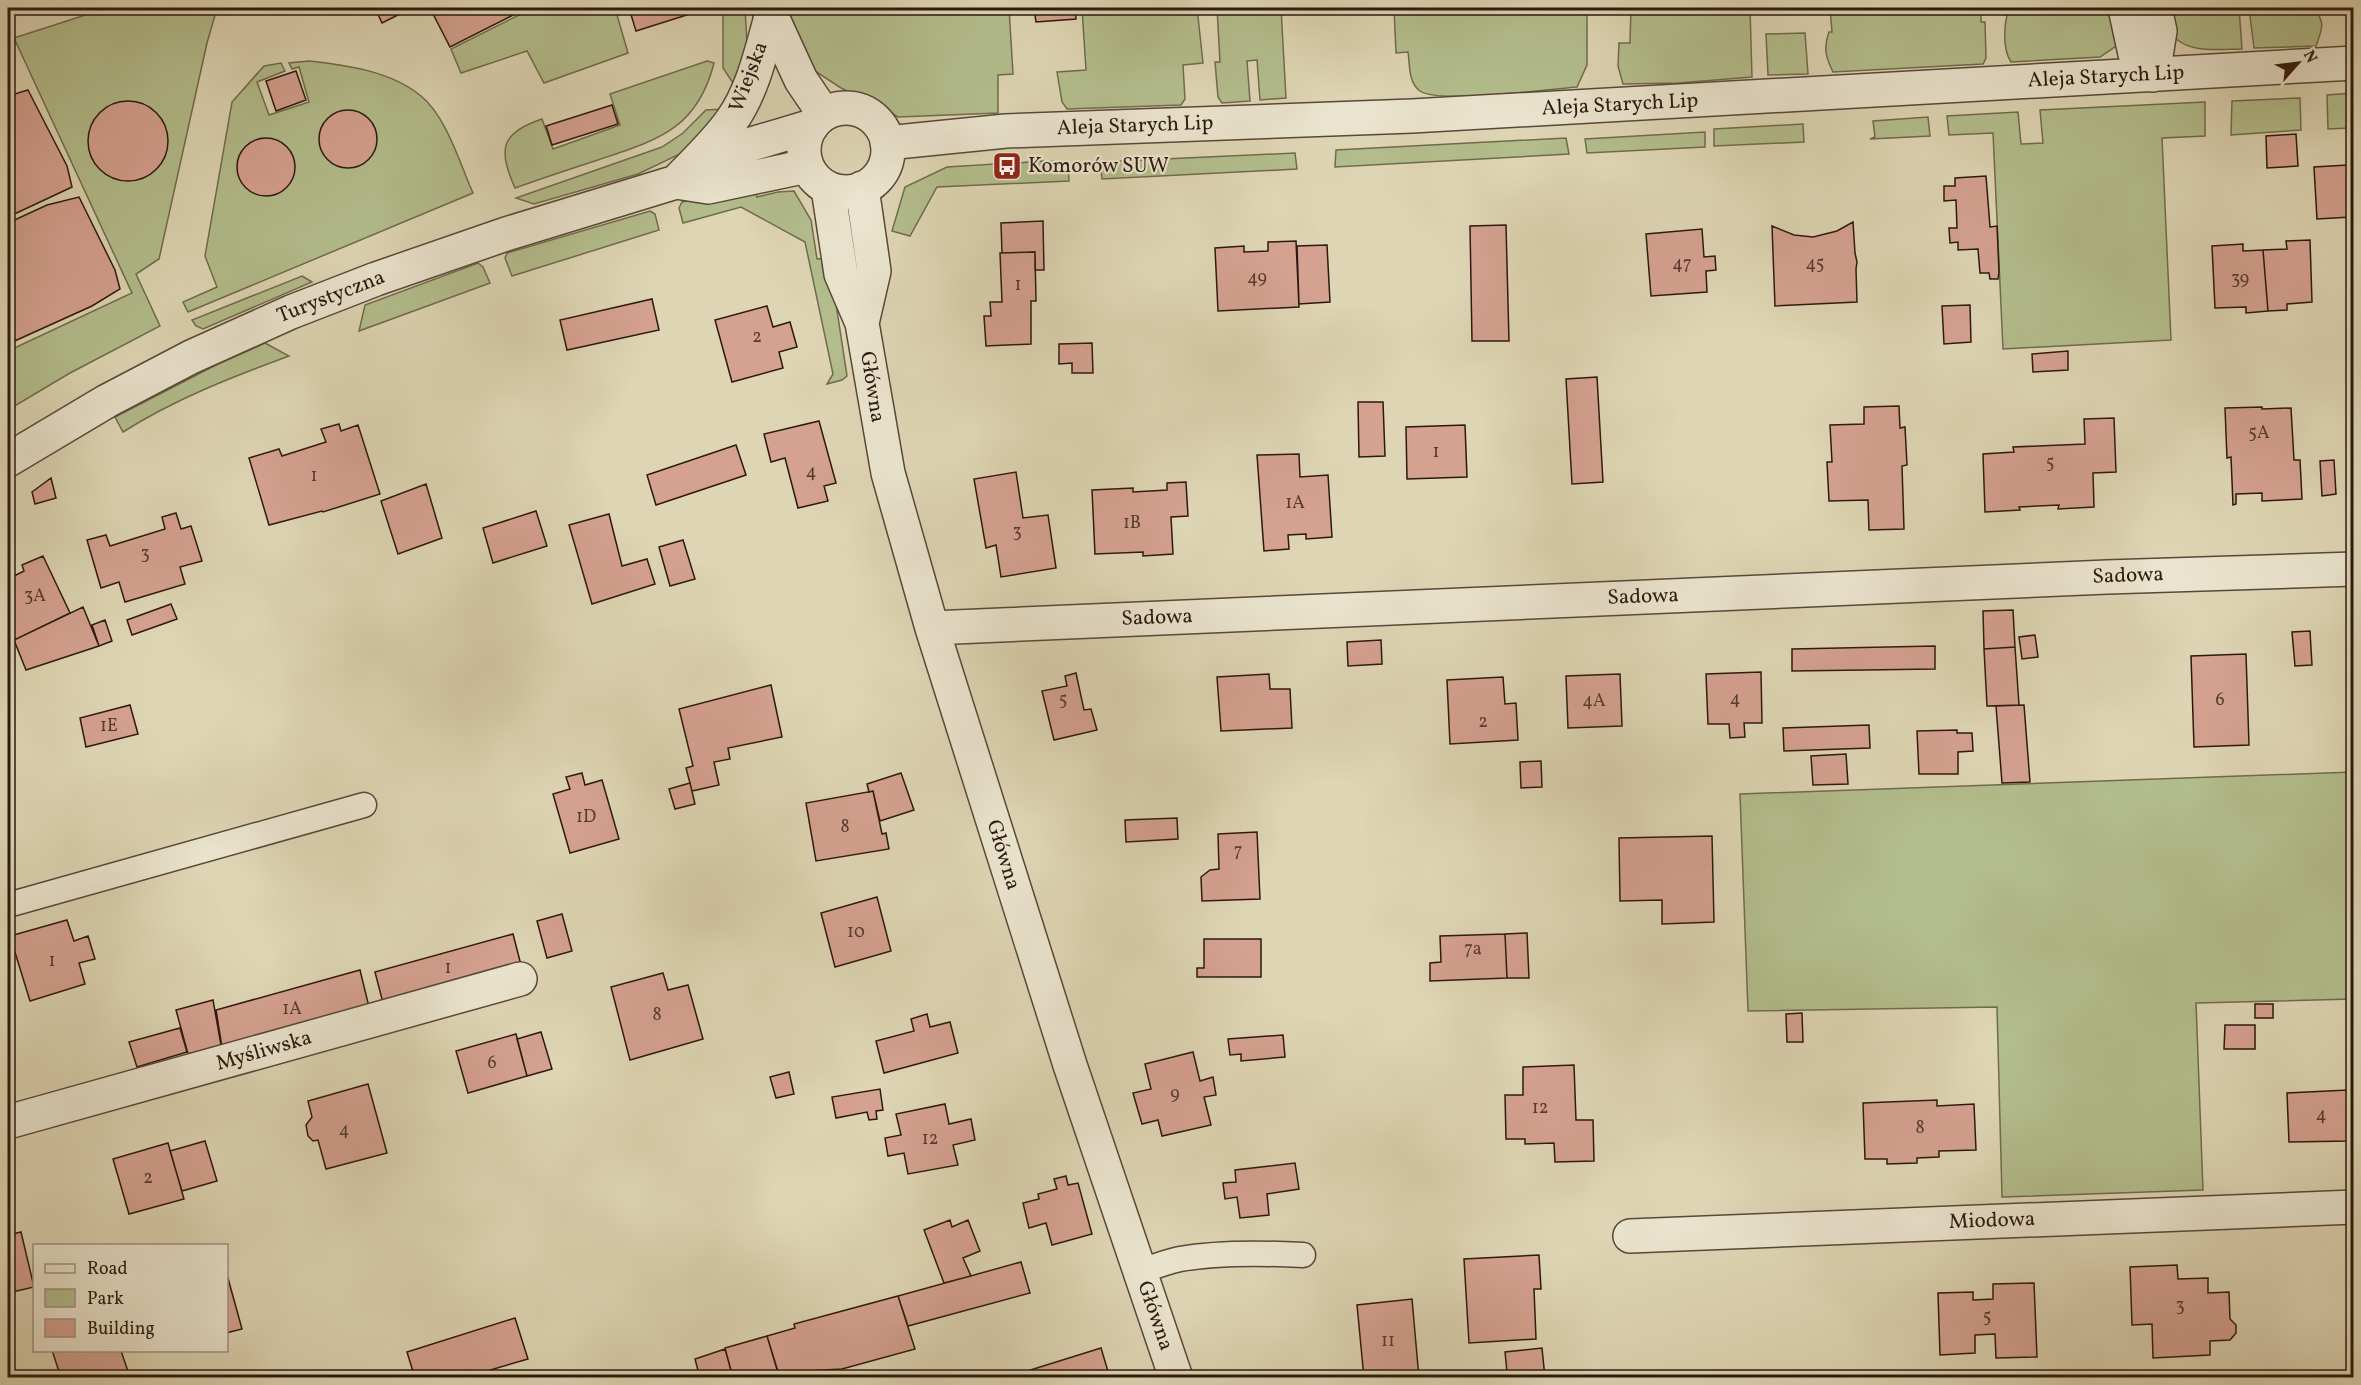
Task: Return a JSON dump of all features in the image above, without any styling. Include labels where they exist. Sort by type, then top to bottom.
[{"type":"street","points":[[2125,8],[2135,54],[2152,75]]},
{"type":"street","points":[[2152,75],[2160,31],[2155,8]]},
{"type":"street","name":"Wiejska","points":[[770,12],[818,120]]},
{"type":"street","name":"Wiejska","points":[[686,171],[717,140],[740,108],[753,79],[770,12]]},
{"type":"street","name":"Aleja Starych Lip","points":[[887,143],[1005,131],[1446,114],[2354,63]]},
{"type":"street","points":[[846,108],[858,110],[877,122],[887,143],[885,165],[872,183],[862,189],[845,191],[818,177],[804,145],[818,120],[846,108]]},
{"type":"street","name":"Turystyczna","points":[[8,460],[106,401],[191,357],[291,312],[376,279],[686,171],[818,120]]},
{"type":"street","name":"Turystyczna","points":[[686,171],[708,187],[818,177]]},
{"type":"street","name":"Główna","points":[[818,177],[841,274],[862,323],[883,452],[932,628],[1006,866],[1139,1272],[1176,1377]]},
{"type":"street","name":"Główna","points":[[862,189],[874,271],[862,323]]},
{"type":"street","name":"Sadowa","points":[[932,628],[2107,577],[2354,569]]},
{"type":"street","name":"Myśliwska","points":[[8,1122],[520,979]]},
{"type":"street","name":"Miodowa","points":[[1630,1236],[2354,1207]]},
{"type":"lane","points":[[8,905],[364,805]]},
{"type":"lane","points":[[1139,1272],[1178,1259],[1195,1257],[1303,1255]]},
{"type":"green space","points":[[107,8],[217,8],[207,43],[159,259],[136,274],[160,326],[70,373],[8,410],[8,351],[132,293],[14,38]]},
{"type":"green space","points":[[533,8],[615,8],[628,53],[544,83],[527,51],[461,73],[451,49]]},
{"type":"green space","points":[[723,8],[745,8],[747,43],[735,86],[723,68]]},
{"type":"green space","points":[[787,8],[1009,8],[1013,74],[998,75],[998,113],[898,117],[841,88],[815,71]]},
{"type":"green space","points":[[1082,8],[1197,8],[1203,63],[1183,65],[1185,99],[1181,105],[1067,109],[1062,102],[1057,72],[1086,70]]},
{"type":"green space","points":[[1217,8],[1252,8],[1253,11],[1281,8],[1286,98],[1260,100],[1257,60],[1247,61],[1250,101],[1222,103],[1218,97],[1215,62],[1220,62]]},
{"type":"green space","points":[[1394,8],[1587,8],[1587,65],[1577,87],[1470,96],[1431,95],[1420,91],[1413,83],[1408,52],[1396,53]]},
{"type":"green space","points":[[1631,8],[1750,8],[1752,77],[1678,83],[1623,84],[1618,66],[1619,43],[1630,43]]},
{"type":"green space","points":[[1830,8],[1981,8],[1981,22],[1985,22],[1986,58],[1983,64],[1833,72],[1826,48],[1829,32],[1832,32]]},
{"type":"green space","points":[[2009,8],[2117,8],[2119,44],[2100,57],[2011,62],[2006,50],[2005,35]]},
{"type":"green space","points":[[2164,8],[2173,8],[2174,13],[2239,8],[2242,49],[2213,50],[2184,44],[2170,31]]},
{"type":"green space","points":[[2249,8],[2314,8],[2322,26],[2316,46],[2254,48]]},
{"type":"green space","points":[[1805,33],[1808,74],[1768,75],[1766,34]]},
{"type":"green space","points":[[309,61],[353,67],[382,75],[409,87],[421,96],[445,128],[473,193],[188,312],[183,302],[217,287],[205,256],[232,102],[264,66],[281,63],[285,71],[257,82],[269,115],[309,102],[299,67],[292,69],[289,63]]},
{"type":"green space","points":[[707,61],[714,63],[707,86],[697,104],[672,129],[639,146],[515,188],[505,153],[506,144],[518,130],[542,119],[553,149],[620,125],[610,94]]},
{"type":"green space","points":[[2354,93],[2353,200],[2350,128],[2328,129],[2327,95]]},
{"type":"green space","points":[[2300,98],[2301,130],[2231,135],[2232,101]]},
{"type":"green space","points":[[2205,102],[2205,136],[2162,138],[2171,340],[2003,349],[1993,133],[1949,135],[1947,116],[2018,112],[2021,144],[2043,143],[2040,110]]},
{"type":"green space","points":[[723,109],[682,153],[638,174],[534,204],[516,198],[662,147],[683,133],[706,110]]},
{"type":"green space","points":[[1928,117],[1930,136],[1870,139],[1875,137],[1873,121]]},
{"type":"green space","points":[[1803,124],[1804,142],[1714,146],[1714,129]]},
{"type":"green space","points":[[1705,132],[1705,147],[1587,153],[1585,139]]},
{"type":"green space","points":[[1566,138],[1569,154],[1335,167],[1336,150]]},
{"type":"green space","points":[[1295,153],[1297,169],[1102,179],[1100,162]]},
{"type":"green space","points":[[1068,162],[1069,181],[937,187],[910,236],[892,231],[905,187],[947,167],[995,164],[995,172],[1018,171],[1018,163]]},
{"type":"green space","points":[[754,187],[757,197],[794,191],[811,220],[817,259],[829,258],[847,376],[842,380],[827,384],[833,374],[805,242],[741,207],[683,223],[679,208],[682,202]]},
{"type":"green space","points":[[650,211],[655,214],[659,230],[512,276],[505,258],[507,253]]},
{"type":"green space","points":[[478,263],[483,267],[490,283],[359,331],[365,305]]},
{"type":"green space","points":[[302,276],[312,282],[203,329],[196,326],[192,320]]},
{"type":"green space","points":[[265,343],[289,356],[183,399],[123,432],[115,417],[214,366]]},
{"type":"green space","points":[[2353,772],[2353,999],[2196,1003],[2203,1190],[2002,1197],[1997,1007],[1748,1011],[1740,794]]},
{"type":"building","points":[[375,8],[412,8],[382,23]]},
{"type":"building","points":[[430,8],[527,8],[450,47]]},
{"type":"building","points":[[629,8],[691,8],[693,13],[636,31]]},
{"type":"building","points":[[1034,8],[1075,8],[1076,19],[1036,22]]},
{"type":"building","points":[[296,71],[306,100],[276,111],[266,81]]},
{"type":"building","points":[[28,90],[67,166],[72,187],[8,217],[8,96]]},
{"type":"building","points":[[128,101],[143,104],[156,113],[165,126],[168,141],[165,156],[156,169],[143,178],[128,181],[113,178],[100,169],[91,156],[88,141],[91,126],[100,113],[113,104]]},
{"type":"building","points":[[612,105],[618,124],[552,145],[546,126]]},
{"type":"building","points":[[348,110],[364,115],[372,123],[377,139],[372,155],[364,163],[348,168],[332,163],[324,155],[319,139],[324,123],[332,115]]},
{"type":"building","points":[[2296,134],[2298,166],[2267,168],[2266,136]]},
{"type":"building","points":[[266,138],[282,143],[290,151],[295,167],[290,183],[282,191],[266,196],[250,191],[242,183],[237,167],[242,151],[250,143]]},
{"type":"building","points":[[2348,165],[2351,217],[2317,219],[2314,167]]},
{"type":"building","points":[[1986,176],[1990,227],[1997,226],[1998,279],[1990,279],[1989,273],[1980,273],[1978,249],[1958,250],[1958,242],[1950,243],[1949,228],[1957,228],[1956,200],[1944,201],[1944,186],[1955,186],[1955,178]]},
{"type":"building","points":[[79,197],[115,270],[120,289],[92,306],[8,344],[8,223],[47,205]]},
{"type":"building","points":[[1043,221],[1044,270],[1035,270],[1035,252],[1002,253],[1001,223]]},
{"type":"building","points":[[1853,222],[1857,262],[1857,302],[1775,306],[1772,226],[1794,235],[1813,237],[1837,231]]},
{"type":"building","points":[[1506,225],[1509,341],[1472,341],[1470,226]]},
{"type":"building","points":[[1702,229],[1704,257],[1715,256],[1716,270],[1706,271],[1707,292],[1651,296],[1646,234]]},
{"type":"building","points":[[2310,240],[2312,302],[2287,304],[2287,310],[2268,311],[2263,250],[2287,249],[2286,241]]},
{"type":"building","points":[[1296,241],[1299,307],[1218,311],[1215,248],[1244,246],[1244,252],[1268,251],[1268,242]]},
{"type":"building","points":[[2243,244],[2243,251],[2263,250],[2268,311],[2246,313],[2246,307],[2215,308],[2212,246]]},
{"type":"building","points":[[1327,245],[1330,302],[1299,304],[1297,246]]},
{"type":"building","points":[[1035,252],[1036,301],[1031,301],[1031,344],[986,346],[984,316],[991,316],[990,302],[1002,302],[1000,253]]},
{"type":"building","points":[[652,299],[659,330],[567,350],[560,320]]},
{"type":"building","points":[[1970,305],[1971,342],[1944,344],[1942,306]]},
{"type":"building","points":[[767,306],[773,327],[790,322],[797,347],[779,352],[783,368],[732,382],[715,320]]},
{"type":"building","points":[[1092,343],[1093,373],[1072,373],[1072,363],[1059,364],[1059,344]]},
{"type":"building","points":[[2068,351],[2068,370],[2033,372],[2032,354]]},
{"type":"building","points":[[1597,377],[1603,482],[1572,484],[1566,379]]},
{"type":"building","points":[[1358,402],[1383,402],[1385,456],[1359,457]]},
{"type":"building","points":[[1899,406],[1900,428],[1905,427],[1907,465],[1902,466],[1904,529],[1869,530],[1868,500],[1829,501],[1827,462],[1832,462],[1830,425],[1864,424],[1864,407]]},
{"type":"building","points":[[2262,407],[2262,409],[2291,408],[2294,460],[2300,460],[2302,499],[2262,501],[2262,493],[2236,494],[2236,504],[2233,505],[2231,457],[2227,458],[2225,408]]},
{"type":"building","points":[[2114,418],[2116,472],[2093,473],[2094,507],[2058,509],[2059,505],[1985,512],[1983,454],[2014,452],[2013,447],[2085,444],[2084,419]]},
{"type":"building","points":[[819,421],[836,483],[824,486],[828,501],[798,508],[785,458],[771,462],[764,434]]},
{"type":"building","points":[[339,424],[341,431],[358,425],[380,494],[323,512],[269,525],[249,458],[279,449],[282,456],[326,442],[321,429]]},
{"type":"building","points":[[1465,425],[1467,477],[1407,479],[1406,427]]},
{"type":"building","points":[[736,445],[746,475],[656,505],[647,475]]},
{"type":"building","points":[[1299,454],[1300,477],[1328,475],[1332,537],[1306,539],[1306,534],[1288,535],[1289,549],[1264,551],[1257,455]]},
{"type":"building","points":[[2334,460],[2336,494],[2322,496],[2320,461]]},
{"type":"building","points":[[1016,472],[1023,518],[1048,515],[1056,568],[1001,577],[996,545],[986,548],[974,479]]},
{"type":"building","points":[[51,478],[56,498],[35,504],[32,492]]},
{"type":"building","points":[[1186,482],[1188,516],[1171,517],[1173,554],[1143,556],[1143,552],[1095,554],[1092,490],[1133,488],[1133,492],[1167,490],[1167,483]]},
{"type":"building","points":[[426,484],[442,538],[398,554],[381,501]]},
{"type":"building","points":[[536,511],[547,546],[493,563],[483,528]]},
{"type":"building","points":[[176,513],[181,529],[191,526],[202,561],[180,567],[185,584],[125,602],[119,582],[101,588],[87,540],[106,535],[110,546],[165,529],[162,517]]},
{"type":"building","points":[[609,514],[622,566],[647,559],[655,584],[592,604],[569,525]]},
{"type":"building","points":[[683,540],[695,579],[670,586],[659,547]]},
{"type":"building","points":[[43,556],[70,613],[8,643],[8,579],[24,571],[22,565]]},
{"type":"building","points":[[171,604],[177,619],[132,635],[127,620]]},
{"type":"building","points":[[83,607],[99,646],[26,670],[14,640]]},
{"type":"building","points":[[2013,610],[2015,647],[1984,649],[1983,611]]},
{"type":"building","points":[[105,620],[112,641],[99,646],[92,625]]},
{"type":"building","points":[[2310,631],[2312,665],[2295,666],[2292,632]]},
{"type":"building","points":[[2035,635],[2038,657],[2022,659],[2019,637]]},
{"type":"building","points":[[1381,640],[1382,664],[1348,666],[1347,642]]},
{"type":"building","points":[[1935,646],[1935,669],[1792,671],[1792,649]]},
{"type":"building","points":[[2015,647],[2019,705],[1987,706],[1984,649]]},
{"type":"building","points":[[2246,654],[2249,745],[2194,747],[2191,656]]},
{"type":"building","points":[[1761,672],[1762,723],[1744,723],[1745,737],[1730,738],[1729,724],[1708,724],[1706,674]]},
{"type":"building","points":[[1076,673],[1084,710],[1091,709],[1097,730],[1054,740],[1042,691],[1067,686],[1065,676]]},
{"type":"building","points":[[1269,674],[1270,689],[1290,689],[1292,728],[1221,731],[1217,677]]},
{"type":"building","points":[[1620,674],[1622,726],[1568,728],[1566,676]]},
{"type":"building","points":[[1503,677],[1505,704],[1516,703],[1518,740],[1450,744],[1447,680]]},
{"type":"building","points":[[771,685],[782,737],[728,748],[730,759],[714,762],[719,785],[692,791],[686,768],[693,766],[679,709]]},
{"type":"building","points":[[130,705],[138,734],[86,747],[80,718]]},
{"type":"building","points":[[2024,705],[2030,782],[2002,783],[1996,706]]},
{"type":"building","points":[[1869,725],[1870,748],[1784,751],[1783,728]]},
{"type":"building","points":[[1957,730],[1957,733],[1972,733],[1973,751],[1958,752],[1958,774],[1919,774],[1917,731]]},
{"type":"building","points":[[1846,754],[1848,784],[1813,785],[1811,756]]},
{"type":"building","points":[[1541,761],[1542,787],[1521,788],[1520,762]]},
{"type":"building","points":[[582,773],[585,785],[602,780],[619,839],[570,853],[553,794],[570,789],[566,777]]},
{"type":"building","points":[[901,773],[914,810],[880,821],[873,791],[869,792],[867,784]]},
{"type":"building","points":[[690,783],[695,804],[675,809],[669,789]]},
{"type":"building","points":[[873,791],[882,834],[886,833],[889,849],[816,861],[806,803]]},
{"type":"building","points":[[1177,818],[1178,839],[1126,842],[1125,820]]},
{"type":"building","points":[[1257,832],[1260,899],[1202,901],[1201,877],[1210,870],[1219,869],[1218,834]]},
{"type":"building","points":[[1712,836],[1714,922],[1662,924],[1662,900],[1620,901],[1619,838]]},
{"type":"building","points":[[877,897],[891,951],[835,967],[821,913]]},
{"type":"building","points":[[562,914],[572,951],[547,958],[537,921]]},
{"type":"building","points":[[67,920],[74,941],[88,936],[95,959],[79,963],[85,984],[30,1001],[10,936]]},
{"type":"building","points":[[1527,933],[1529,978],[1507,978],[1505,934]]},
{"type":"building","points":[[513,934],[521,965],[383,1003],[375,972]]},
{"type":"building","points":[[1505,934],[1507,978],[1430,981],[1430,963],[1441,962],[1440,936]]},
{"type":"building","points":[[1204,939],[1261,939],[1261,977],[1197,977],[1197,968],[1204,968]]},
{"type":"building","points":[[360,970],[369,1007],[222,1047],[216,1010]]},
{"type":"building","points":[[663,973],[668,990],[688,985],[703,1039],[630,1060],[611,987]]},
{"type":"building","points":[[213,1000],[221,1045],[188,1054],[176,1010]]},
{"type":"building","points":[[2255,1004],[2273,1004],[2273,1018],[2255,1018]]},
{"type":"building","points":[[1802,1013],[1803,1042],[1787,1042],[1786,1014]]},
{"type":"building","points":[[927,1014],[930,1027],[950,1022],[958,1053],[884,1073],[876,1041],[914,1031],[911,1019]]},
{"type":"building","points":[[2225,1025],[2255,1025],[2255,1049],[2224,1049]]},
{"type":"building","points":[[180,1028],[187,1052],[137,1067],[129,1042]]},
{"type":"building","points":[[541,1032],[552,1069],[527,1076],[517,1039]]},
{"type":"building","points":[[516,1034],[527,1076],[468,1093],[456,1051]]},
{"type":"building","points":[[1283,1035],[1285,1057],[1241,1061],[1241,1054],[1230,1055],[1228,1039]]},
{"type":"building","points":[[1193,1052],[1200,1081],[1213,1077],[1216,1095],[1204,1097],[1211,1125],[1162,1136],[1158,1120],[1142,1124],[1133,1093],[1151,1089],[1145,1064]]},
{"type":"building","points":[[1574,1065],[1576,1120],[1593,1120],[1594,1161],[1555,1162],[1554,1143],[1525,1144],[1525,1139],[1506,1139],[1505,1095],[1523,1095],[1523,1067]]},
{"type":"building","points":[[789,1072],[794,1094],[776,1098],[770,1077]]},
{"type":"building","points":[[368,1084],[387,1153],[326,1169],[318,1140],[313,1141],[308,1136],[306,1125],[312,1117],[308,1101]]},
{"type":"building","points":[[880,1089],[883,1110],[876,1111],[877,1119],[869,1120],[867,1112],[836,1118],[832,1097]]},
{"type":"building","points":[[2348,1090],[2348,1095],[2354,1095],[2354,1135],[2350,1135],[2350,1141],[2289,1142],[2287,1093]]},
{"type":"building","points":[[1937,1100],[1937,1106],[1974,1104],[1976,1150],[1939,1151],[1939,1157],[1917,1158],[1917,1163],[1887,1164],[1887,1159],[1865,1159],[1863,1103]]},
{"type":"building","points":[[945,1104],[949,1124],[971,1119],[975,1140],[953,1145],[958,1165],[908,1174],[904,1153],[888,1156],[885,1138],[901,1135],[896,1114]]},
{"type":"building","points":[[205,1141],[217,1181],[182,1191],[170,1151]]},
{"type":"building","points":[[168,1143],[184,1199],[129,1214],[113,1159]]},
{"type":"building","points":[[1295,1163],[1299,1189],[1267,1194],[1269,1215],[1240,1218],[1237,1197],[1225,1199],[1223,1183],[1236,1182],[1235,1170]]},
{"type":"building","points":[[1066,1176],[1068,1185],[1078,1183],[1092,1234],[1052,1245],[1046,1223],[1029,1228],[1023,1203],[1039,1199],[1038,1194],[1057,1189],[1054,1179]]},
{"type":"building","points":[[950,1220],[952,1227],[968,1220],[980,1251],[963,1258],[971,1276],[944,1283],[924,1230]]},
{"type":"building","points":[[21,1232],[33,1287],[8,1293],[8,1235]]},
{"type":"building","points":[[1539,1255],[1541,1289],[1534,1289],[1536,1339],[1469,1343],[1464,1259]]},
{"type":"building","points":[[1021,1262],[1030,1293],[908,1326],[898,1296]]},
{"type":"building","points":[[2177,1265],[2178,1279],[2208,1278],[2208,1293],[2229,1292],[2230,1319],[2236,1325],[2236,1333],[2230,1340],[2210,1341],[2210,1355],[2153,1358],[2152,1324],[2132,1325],[2130,1267]]},
{"type":"building","points":[[228,1278],[242,1329],[228,1332]]},
{"type":"building","points":[[2034,1283],[2037,1357],[1996,1358],[1995,1334],[1975,1335],[1975,1353],[1940,1355],[1938,1293],[1973,1292],[1973,1300],[1993,1299],[1993,1284]]},
{"type":"building","points":[[898,1296],[915,1349],[842,1369],[806,1371],[780,1378],[767,1336],[795,1328],[794,1324]]},
{"type":"building","points":[[1412,1299],[1419,1378],[1364,1378],[1357,1305]]},
{"type":"building","points":[[515,1318],[528,1359],[480,1373],[481,1378],[415,1378],[407,1352]]},
{"type":"building","points":[[767,1336],[778,1373],[762,1378],[733,1378],[725,1348]]},
{"type":"building","points":[[1101,1348],[1110,1378],[1026,1378],[1024,1372]]},
{"type":"building","points":[[1542,1348],[1545,1378],[1497,1378],[1497,1373],[1507,1372],[1505,1352]]},
{"type":"building","points":[[725,1349],[733,1378],[700,1378],[695,1359]]},
{"type":"building","points":[[53,1352],[121,1352],[130,1377],[61,1378]]},
{"type":"place","name":"Komorów SUW","points":[[1007,166]]}]
